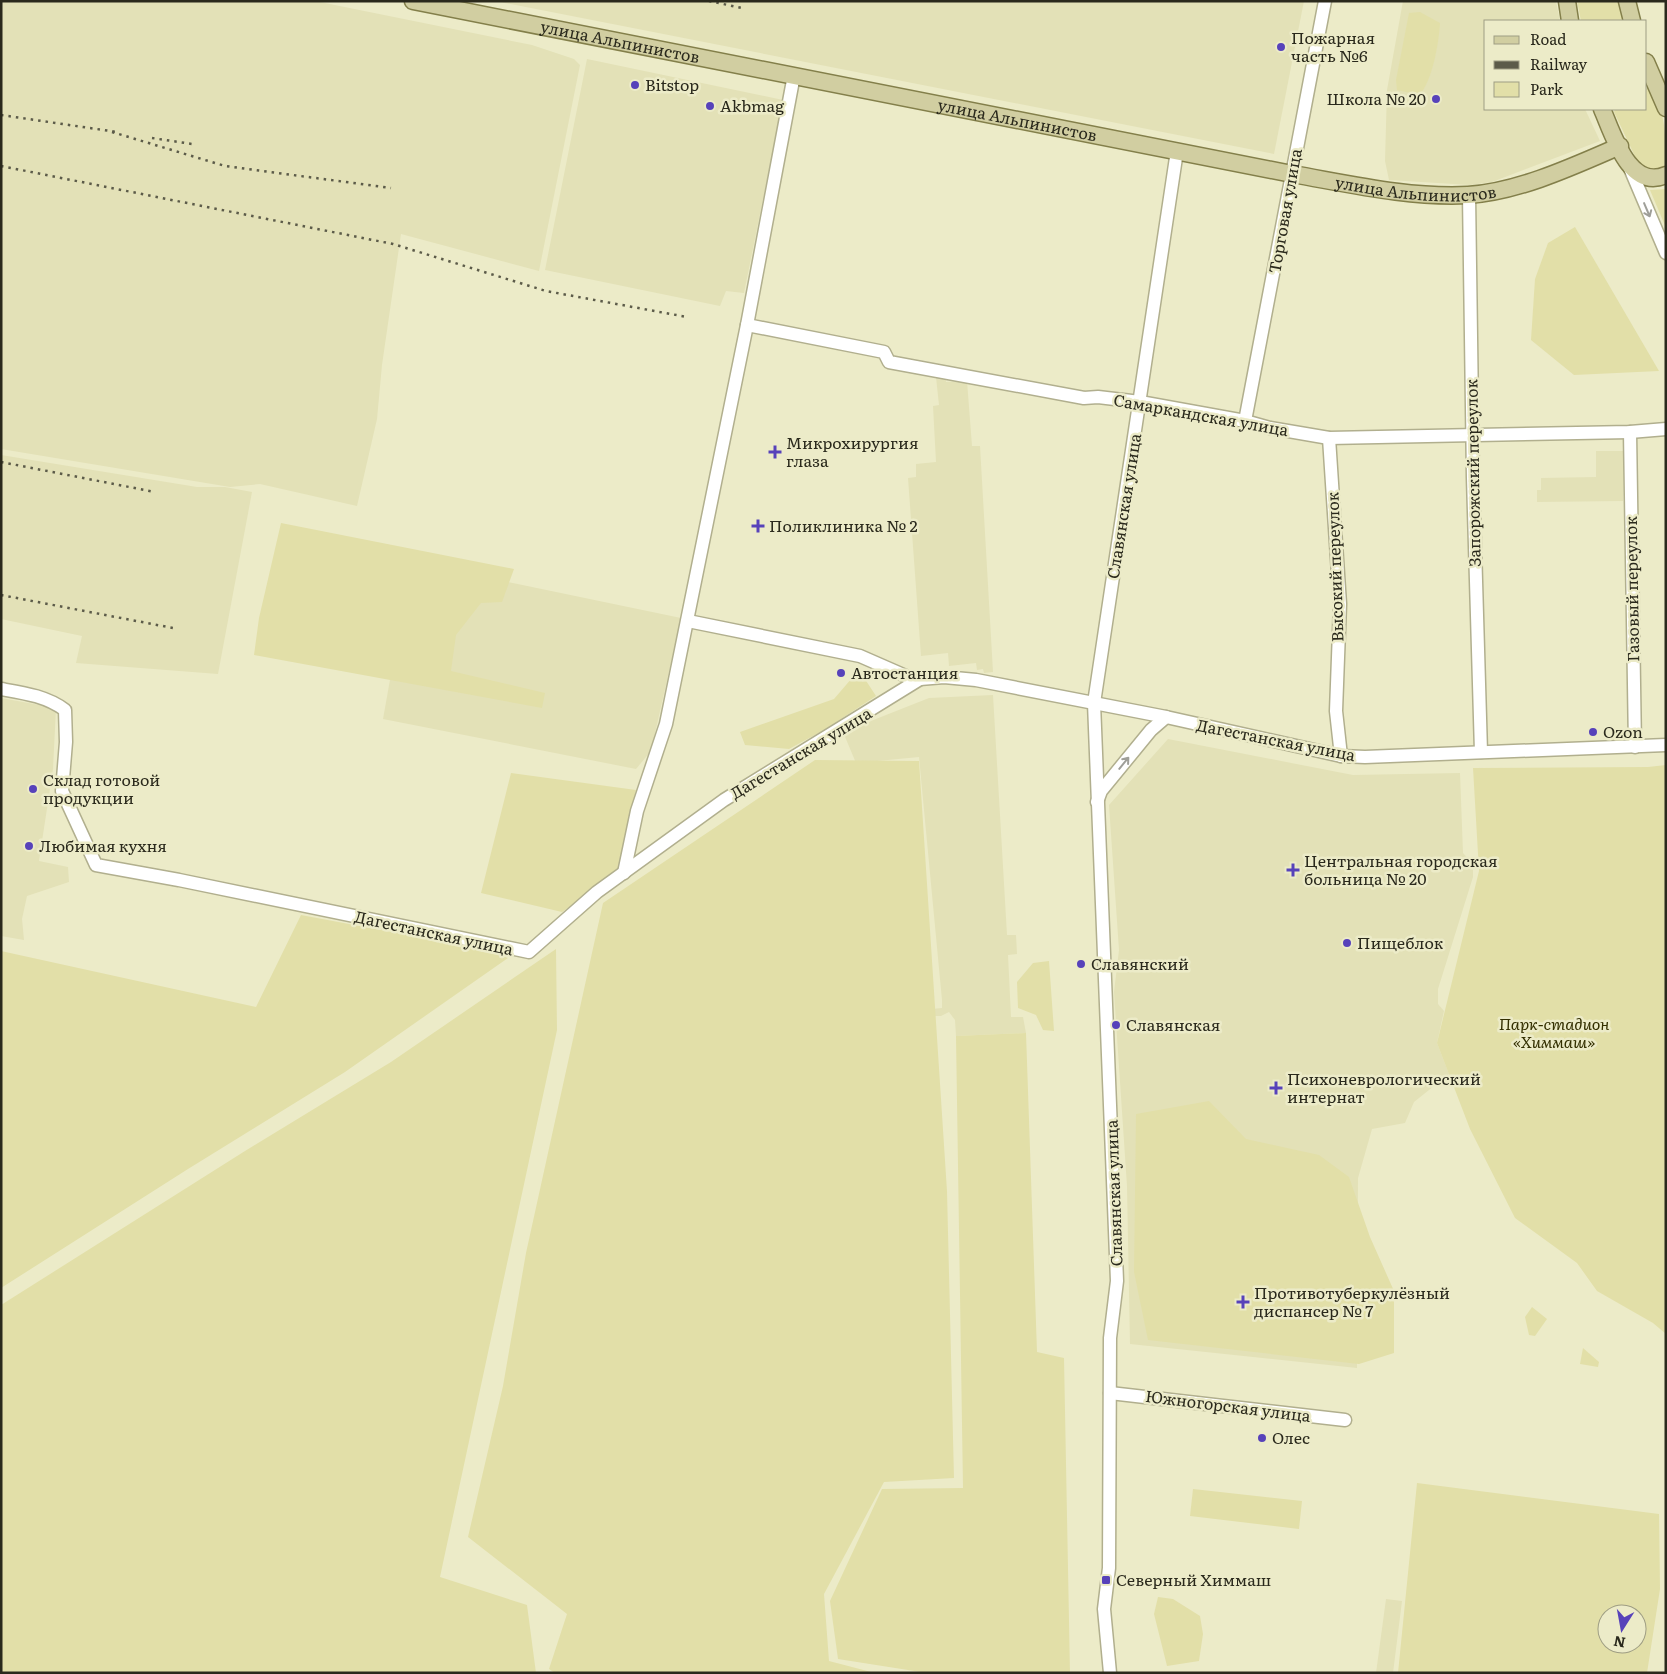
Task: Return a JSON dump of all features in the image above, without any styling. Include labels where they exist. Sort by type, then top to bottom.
[{"type":"main road","name":"улица Альпинистов","points":[[413,1],[1292,174],[1421,195],[1469,194],[1504,189],[1564,169],[1620,146]]},
{"type":"main road","points":[[1567,1],[1570,20]]},
{"type":"main road","points":[[1627,1],[1632,20]]},
{"type":"main road","points":[[1647,67],[1651,86],[1666,108]]},
{"type":"main road","points":[[1603,110],[1629,166],[1639,175],[1647,178],[1666,175]]},
{"type":"street","name":"Торговая улица","points":[[1246,421],[1325,1]]},
{"type":"street","points":[[624,873],[637,811],[666,724],[688,621],[747,325],[794,75]]},
{"type":"street","name":"Славянская улица","points":[[1110,1673],[1104,1609],[1107,1583],[1110,1338],[1117,1281],[1096,803],[1094,703],[1177,151]]},
{"type":"street","points":[[1629,166],[1666,253]]},
{"type":"street","name":"Запорожский переулок","points":[[1469,194],[1472,433],[1481,752]]},
{"type":"street","name":"Самаркандская улица","points":[[747,325],[884,352],[889,362],[923,370],[1084,398],[1098,397],[1140,402],[1329,438],[1472,433],[1630,432],[1666,428]]},
{"type":"street","name":"Газовый переулок","points":[[1630,432],[1635,747]]},
{"type":"street","name":"Высокий переулок","points":[[1329,438],[1340,604],[1336,711],[1341,756]]},
{"type":"street","name":"Дагестанская улица","points":[[688,621],[860,656],[901,676],[920,679],[960,678],[1094,703],[1341,756],[1365,758],[1666,745]]},
{"type":"street","name":"Дагестанская улица","points":[[1,689],[40,696],[54,701],[65,710],[66,742],[62,791],[96,865],[180,880],[529,952],[597,892],[724,800],[920,679]]},
{"type":"street","points":[[1096,803],[1101,791],[1144,737],[1166,718]]},
{"type":"street","name":"Южногорская улица","points":[[1110,1393],[1345,1420]]},
{"type":"shaded area","points":[[1,1],[315,1],[532,45],[574,59],[580,65],[539,271],[401,234],[382,365],[377,419],[357,506],[260,484],[230,487],[1,449]]},
{"type":"shaded area","points":[[495,1],[1304,1],[1274,154]]},
{"type":"shaded area","name":"Школа № 20","points":[[1403,1],[1556,1],[1560,20],[1484,20],[1484,110],[1585,110],[1600,141],[1492,182],[1470,185],[1389,180],[1385,161],[1387,90]]},
{"type":"shaded area","points":[[587,59],[783,100],[744,293],[726,291],[720,306],[545,270]]},
{"type":"shaded area","points":[[945,376],[946,382],[967,381],[972,446],[980,446],[993,672],[984,673],[983,669],[977,670],[976,663],[949,666],[948,653],[921,656],[908,478],[916,477],[916,464],[936,462],[933,406],[939,405],[936,377]]},
{"type":"shaded area","points":[[1596,451],[1624,451],[1623,501],[1537,502],[1537,490],[1541,490],[1541,478],[1596,477]]},
{"type":"shaded area","points":[[1,455],[197,487],[225,487],[252,492],[218,674],[76,663],[82,636],[1,619]]},
{"type":"shaded area","points":[[411,562],[681,618],[651,751],[636,769],[383,719]]},
{"type":"shaded area","points":[[993,695],[1007,935],[1016,935],[1017,954],[1008,955],[1011,1017],[1023,1017],[1026,1033],[956,1036],[955,1020],[949,1012],[941,1016],[933,1016],[932,1009],[942,1008],[942,1000],[919,757],[856,763],[843,732],[929,698]]},
{"type":"shaded area","points":[[1,698],[56,708],[53,769],[39,861],[68,867],[69,882],[27,896],[22,919],[24,940],[1,936]]},
{"type":"shaded area","points":[[1168,739],[1353,775],[1460,773],[1463,853],[1473,864],[1473,877],[1438,989],[1438,1004],[1444,1011],[1437,1043],[1449,1074],[1414,1102],[1405,1123],[1372,1129],[1358,1178],[1357,1368],[1130,1344],[1127,1186],[1114,992],[1119,950],[1109,805]]},
{"type":"shaded area","points":[[1386,1599],[1402,1601],[1393,1673],[1376,1673]]},
{"type":"green space","points":[[1577,1],[1622,1],[1626,20],[1581,20]]},
{"type":"green space","points":[[1420,12],[1440,23],[1431,72],[1424,89],[1419,95],[1397,90],[1396,80],[1409,13]]},
{"type":"green space","points":[[1647,89],[1653,94],[1662,113],[1664,124],[1666,168],[1651,171],[1640,167],[1615,110],[1647,110]]},
{"type":"green space","points":[[1666,189],[1666,228],[1650,190]]},
{"type":"green space","points":[[1575,227],[1659,371],[1574,375],[1531,340],[1535,279],[1548,243]]},
{"type":"green space","points":[[281,523],[514,569],[502,602],[481,603],[456,635],[451,671],[545,693],[542,708],[254,655],[259,618]]},
{"type":"green space","points":[[861,673],[876,696],[824,730],[789,749],[745,745],[740,732],[834,699],[852,678]]},
{"type":"green space","points":[[815,760],[919,761],[947,1191],[954,1478],[884,1482],[824,1594],[829,1661],[875,1673],[555,1673],[549,1669],[567,1614],[468,1537],[503,1386],[526,1253],[603,903]]},
{"type":"green space","name":"Парк-стадион «Химмаш»","points":[[1666,765],[1666,1334],[1653,1323],[1597,1291],[1577,1263],[1515,1218],[1470,1129],[1437,1043],[1479,871],[1473,768],[1648,767]]},
{"type":"green space","points":[[511,773],[636,790],[617,874],[562,912],[481,893]]},
{"type":"green space","points":[[301,915],[493,951],[508,958],[345,1072],[1,1288],[1,951],[256,1007]]},
{"type":"green space","points":[[556,949],[557,1030],[440,1577],[527,1605],[536,1673],[1,1673],[1,1305],[245,1151],[391,1062]]},
{"type":"green space","points":[[1049,961],[1054,1031],[1043,1030],[1036,1015],[1018,1008],[1017,982],[1033,963]]},
{"type":"green space","points":[[1026,1033],[1037,1352],[1064,1358],[1070,1673],[927,1673],[838,1659],[830,1601],[882,1489],[963,1488],[956,1036]]},
{"type":"green space","name":"Противотуберкулёзный диспансер № 7","points":[[1209,1101],[1246,1139],[1319,1155],[1349,1177],[1370,1237],[1394,1291],[1394,1353],[1359,1364],[1148,1340],[1134,1272],[1136,1114]]},
{"type":"green space","points":[[1532,1307],[1547,1319],[1535,1336],[1529,1335],[1525,1317]]},
{"type":"green space","points":[[1583,1348],[1599,1362],[1598,1367],[1580,1364]]},
{"type":"green space","points":[[1417,1483],[1659,1514],[1660,1589],[1647,1673],[1398,1673]]},
{"type":"green space","points":[[1193,1489],[1302,1501],[1299,1529],[1190,1516]]},
{"type":"green space","points":[[1158,1597],[1173,1599],[1200,1616],[1203,1634],[1199,1661],[1167,1666],[1154,1614]]},
{"type":"railway","points":[[709,1],[742,8]]},
{"type":"railway","points":[[1,115],[117,132]]},
{"type":"railway","points":[[112,132],[225,166],[391,188]]},
{"type":"railway","points":[[152,138],[192,144]]},
{"type":"railway","points":[[1,166],[393,244],[546,291],[687,317]]},
{"type":"railway","points":[[1,462],[155,492]]},
{"type":"railway","points":[[1,595],[173,628]]},
{"type":"place","name":"Пожарная часть №6","points":[[1281,47]]},
{"type":"place","name":"Bitstop","points":[[635,85]]},
{"type":"place","name":"Школа № 20","points":[[1436,99]]},
{"type":"place","name":"Akbmag","points":[[710,106]]},
{"type":"place","name":"Микрохирургия глаза","points":[[775,452]]},
{"type":"place","name":"Поликлиника № 2","points":[[758,526]]},
{"type":"place","name":"Автостанция","points":[[841,673]]},
{"type":"place","name":"Ozon","points":[[1593,732]]},
{"type":"place","name":"Склад готовой продукции","points":[[33,789]]},
{"type":"place","name":"Любимая кухня","points":[[29,846]]},
{"type":"place","name":"Центральная городская больница № 20","points":[[1293,870]]},
{"type":"place","name":"Пищеблок","points":[[1347,943]]},
{"type":"place","name":"Славянский","points":[[1081,964]]},
{"type":"place","name":"Славянская","points":[[1116,1025]]},
{"type":"place","name":"Психоневрологический интернат","points":[[1276,1088]]},
{"type":"place","name":"Противотуберкулёзный диспансер № 7","points":[[1243,1302]]},
{"type":"place","name":"Олес","points":[[1262,1438]]},
{"type":"place","name":"Северный Химмаш","points":[[1106,1580]]}]
